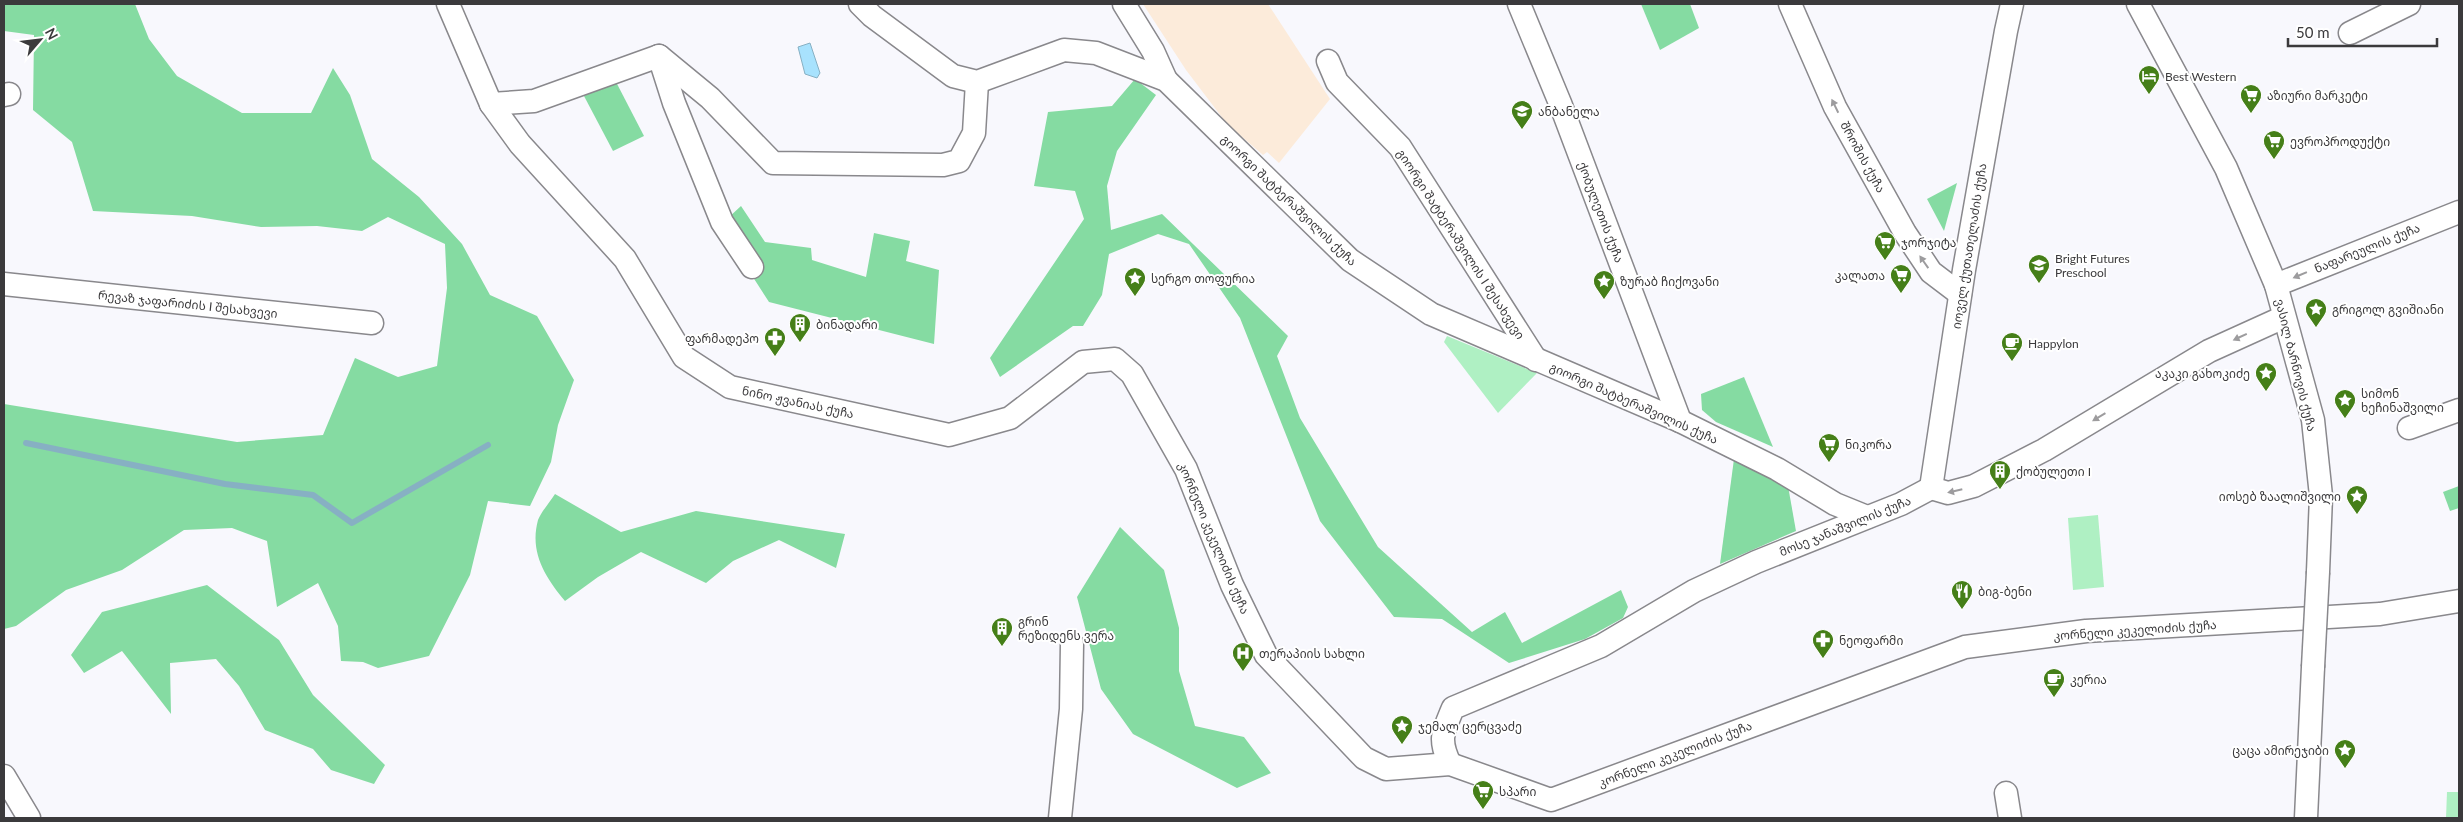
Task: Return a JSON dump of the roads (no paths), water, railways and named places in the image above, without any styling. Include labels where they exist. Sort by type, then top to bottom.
[{"type":"street","name":"ნინო ჟვანიას ქუჩა","points":[[448,4],[491,104],[520,144],[625,259],[684,357],[730,387],[949,435],[1010,418],[1084,362],[1115,359]]},
{"type":"street","points":[[659,56],[710,98],[773,163],[943,165],[960,161],[974,133],[977,82],[953,76],[872,16],[860,4]]},
{"type":"street","points":[[1124,4],[1153,51],[1166,80]]},
{"type":"street","name":"ქობულეთის ქუჩა","points":[[1519,4],[1560,103],[1680,421]]},
{"type":"street","name":"შროშის ქუჩა","points":[[1790,4],[1834,107],[1909,239],[1931,272],[1960,294]]},
{"type":"street","name":"იოველ ქუთათელაძის ქუჩა","points":[[1931,488],[1960,294],[2012,4]]},
{"type":"street","name":"ვასილ ბარნოვის ქუჩა","points":[[2138,4],[2226,168],[2276,285],[2313,420],[2321,496],[2306,818]]},
{"type":"street","points":[[2350,33],[2410,4]]},
{"type":"street","name":"გიორგი შატბერაშვილის ქუჩა","points":[[977,82],[1064,50],[1096,53],[1166,80],[1350,260],[1431,314],[1680,421],[1777,469],[1835,504],[1867,517]]},
{"type":"street","points":[[491,104],[534,100],[659,56]]},
{"type":"street","points":[[659,56],[674,103],[722,222],[752,267]]},
{"type":"street","name":"გიორგი შატბერაშვილის I შესახვევი","points":[[1328,61],[1337,82],[1400,148],[1536,360]]},
{"type":"street","name":"ნაფარეულის ქუჩა","points":[[2276,285],[2459,212]]},
{"type":"street","name":"რევაზ ჯაფარიძის I შესახვევი","points":[[4,284],[372,323]]},
{"type":"street","points":[[1931,488],[1948,493],[1974,486],[2044,450],[2209,351],[2284,317]]},
{"type":"street","name":"კორნელი კეკელიძის ქუჩა","points":[[1115,359],[1132,374],[1186,469],[1232,585],[1266,655],[1364,758],[1386,770],[1450,764],[1554,809],[1965,647],[2086,631],[2380,614],[2459,601]]},
{"type":"street","points":[[2409,428],[2459,410]]},
{"type":"street","name":"მოსე ჯანაშვილის ქუჩა","points":[[1450,764],[1443,748],[1444,732],[1453,708],[1601,646],[1694,591],[1756,562],[1901,504],[1931,488]]},
{"type":"street","points":[[1060,818],[1071,709],[1072,644]]},
{"type":"street","points":[[4,776],[29,818]]},
{"type":"street","points":[[2006,793],[2010,818]]},
{"type":"water","points":[[810,43],[820,73],[817,78],[805,74],[798,47]]},
{"type":"waterway","points":[[26,443],[225,484],[313,495],[352,523],[488,445]]},
{"type":"place","name":"Best Western","points":[[2149,95]]},
{"type":"place","name":"აზიური მარკეტი","points":[[2251,114]]},
{"type":"place","name":"ანბანელა","points":[[1522,130]]},
{"type":"place","name":"ევროპროდუქტი","points":[[2274,160]]},
{"type":"place","name":"ჯორჯიტა","points":[[1885,261]]},
{"type":"place","name":"Bright Futures Preschool","points":[[2039,284]]},
{"type":"place","name":"კალათა","points":[[1901,294]]},
{"type":"place","name":"სერგო თოფურია","points":[[1135,297]]},
{"type":"place","name":"ზურაბ ჩიქოვანი","points":[[1604,300]]},
{"type":"place","name":"გრიგოლ გვიშიანი","points":[[2316,328]]},
{"type":"place","name":"ბინადარი","points":[[800,343]]},
{"type":"place","name":"ფარმადეპო","points":[[775,357]]},
{"type":"place","name":"Happylon","points":[[2012,362]]},
{"type":"place","name":"აკაკი გახოკიძე","points":[[2266,392]]},
{"type":"place","name":"სიმონ ხეჩინაშვილი","points":[[2345,419]]},
{"type":"place","name":"ნიკორა","points":[[1829,463]]},
{"type":"place","name":"ქობულეთი I","points":[[2000,490]]},
{"type":"place","name":"იოსებ ზაალიშვილი","points":[[2357,515]]},
{"type":"place","name":"ბიგ-ბენი","points":[[1962,610]]},
{"type":"place","name":"გრინ რეზიდენს ვერა","points":[[1002,647]]},
{"type":"place","name":"ნეოფარმი","points":[[1823,659]]},
{"type":"place","name":"თერაპიის სახლი","points":[[1243,672]]},
{"type":"place","name":"კერია","points":[[2054,698]]},
{"type":"place","name":"ჯემალ ცერცვაძე","points":[[1402,745]]},
{"type":"place","name":"ცაცა ამირეჯიბი","points":[[2345,769]]},
{"type":"place","name":"სპარი","points":[[1483,810]]}]
